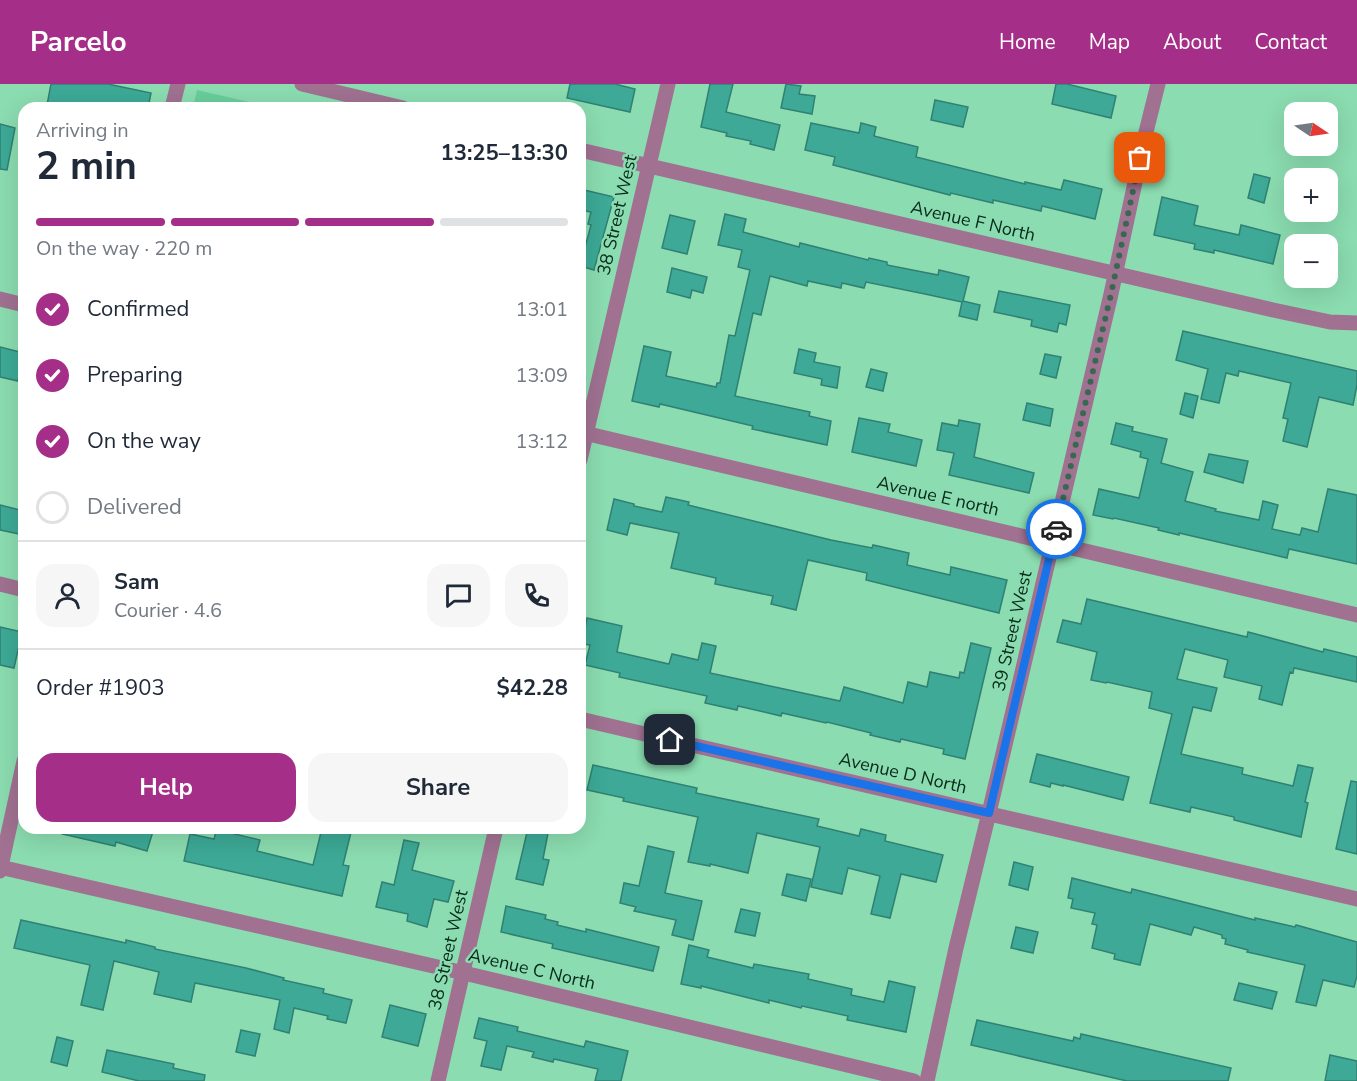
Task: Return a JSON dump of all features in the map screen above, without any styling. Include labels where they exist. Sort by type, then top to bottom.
[{"type":"street","points":[[174,102],[178,84]]},
{"type":"street","points":[[302,84],[378,102]]},
{"type":"street","name":"38 Street West","points":[[586,425],[668,84]]},
{"type":"street","name":"39 Street West","points":[[927,1081],[1158,84]]},
{"type":"street","name":"Avenue F North","points":[[586,151],[1330,322],[1357,323]]},
{"type":"street","points":[[0,299],[18,304]]},
{"type":"street","name":"Avenue E north","points":[[586,433],[1357,615]]},
{"type":"street","points":[[0,584],[18,588]]},
{"type":"street","name":"Avenue D North","points":[[586,720],[1357,898]]},
{"type":"street","points":[[0,869],[18,788]]},
{"type":"street","name":"38 Street West","points":[[438,1081],[495,834]]},
{"type":"street","name":"Avenue C North","points":[[0,869],[464,973],[914,1081]]},
{"type":"green space","points":[[197,90],[249,102],[194,102]]},
{"type":"building","points":[[51,84],[108,84],[151,93],[149,102],[48,102]]},
{"type":"building","points":[[570,84],[615,84],[635,89],[630,112],[567,98]]},
{"type":"building","points":[[710,84],[733,84],[726,112],[780,125],[774,150],[750,144],[751,141],[726,136],[727,133],[701,127]]},
{"type":"building","points":[[786,84],[801,86],[799,94],[815,96],[812,114],[781,108]]},
{"type":"building","points":[[1056,84],[1067,84],[1116,96],[1111,118],[1052,104]]},
{"type":"building","points":[[935,100],[968,107],[963,127],[931,120]]},
{"type":"building","points":[[811,123],[859,133],[861,123],[876,127],[874,136],[918,147],[916,157],[1025,184],[1025,182],[1061,190],[1064,180],[1102,189],[1095,219],[1042,206],[1041,211],[993,200],[993,203],[951,193],[950,195],[833,165],[835,157],[805,150]]},
{"type":"building","points":[[0,124],[15,128],[7,170],[0,169]]},
{"type":"building","points":[[1254,174],[1270,178],[1264,203],[1248,198]]},
{"type":"building","points":[[586,190],[614,197],[594,270],[586,268],[586,244],[591,225],[588,224],[591,212],[586,211]]},
{"type":"building","points":[[1162,197],[1198,206],[1194,225],[1239,235],[1241,225],[1280,235],[1273,264],[1214,250],[1214,253],[1194,249],[1195,244],[1154,235]]},
{"type":"building","points":[[725,214],[746,219],[743,232],[799,247],[800,243],[868,260],[869,258],[887,262],[887,265],[938,275],[939,270],[969,277],[963,301],[980,305],[977,320],[959,316],[962,302],[925,294],[866,282],[864,288],[842,283],[841,288],[808,281],[807,286],[770,276],[761,315],[753,313],[735,396],[810,412],[809,416],[831,421],[827,445],[752,429],[753,426],[660,404],[659,407],[632,401],[644,346],[671,352],[666,376],[716,387],[717,383],[720,383],[729,335],[735,336],[750,270],[738,267],[742,250],[718,245]]},
{"type":"building","points":[[670,215],[695,221],[687,254],[662,248]]},
{"type":"building","points":[[672,268],[707,277],[703,293],[692,290],[690,298],[667,292]]},
{"type":"building","points":[[999,291],[1070,305],[1066,325],[1059,323],[1057,332],[1031,326],[1032,320],[994,312]]},
{"type":"building","points":[[1183,331],[1357,371],[1353,405],[1319,397],[1307,447],[1283,441],[1288,419],[1283,418],[1291,383],[1239,371],[1238,376],[1226,373],[1219,403],[1201,399],[1208,369],[1176,360]]},
{"type":"building","points":[[0,347],[18,352],[18,381],[0,377]]},
{"type":"building","points":[[799,349],[816,353],[814,362],[840,367],[837,388],[821,385],[822,379],[794,373]]},
{"type":"building","points":[[1045,354],[1061,357],[1056,378],[1040,374]]},
{"type":"building","points":[[871,369],[887,373],[883,391],[866,387]]},
{"type":"building","points":[[1185,393],[1198,396],[1193,418],[1180,414]]},
{"type":"building","points":[[1027,403],[1053,409],[1050,426],[1023,420]]},
{"type":"building","points":[[859,418],[890,424],[888,432],[922,440],[916,466],[852,452]]},
{"type":"building","points":[[959,420],[980,424],[974,457],[1034,473],[1029,493],[949,475],[954,453],[937,450],[942,423],[958,426]]},
{"type":"building","points":[[1116,423],[1133,427],[1132,431],[1167,439],[1161,463],[1193,472],[1185,501],[1216,509],[1215,511],[1259,520],[1263,501],[1278,505],[1272,529],[1300,535],[1302,528],[1318,532],[1328,489],[1357,495],[1357,564],[1289,549],[1287,558],[1093,515],[1099,489],[1139,498],[1148,459],[1140,457],[1141,452],[1111,444]]},
{"type":"building","points":[[1209,454],[1248,461],[1243,483],[1204,472]]},
{"type":"building","points":[[666,497],[689,502],[688,505],[831,540],[872,548],[873,545],[909,553],[907,565],[950,575],[951,567],[1007,580],[999,613],[866,580],[867,573],[808,560],[796,610],[771,604],[773,596],[715,584],[716,578],[671,568],[679,533],[630,523],[627,535],[607,530],[614,499],[662,512]]},
{"type":"building","points":[[0,505],[18,510],[18,534],[0,530]]},
{"type":"building","points":[[1087,599],[1247,637],[1248,632],[1323,652],[1324,649],[1357,657],[1357,682],[1294,668],[1293,673],[1290,672],[1282,705],[1259,699],[1262,686],[1224,677],[1228,660],[1185,649],[1177,679],[1217,688],[1211,711],[1193,707],[1181,754],[1243,768],[1242,774],[1293,786],[1298,765],[1313,768],[1305,802],[1308,803],[1301,837],[1191,807],[1190,812],[1150,803],[1172,714],[1149,708],[1152,692],[1091,680],[1097,652],[1057,642],[1063,620],[1081,624]]},
{"type":"building","points":[[587,618],[622,626],[617,652],[669,664],[672,654],[698,660],[702,643],[716,646],[710,673],[840,701],[844,687],[903,703],[908,682],[927,687],[930,672],[959,678],[960,672],[964,673],[971,643],[991,648],[965,759],[943,754],[944,749],[901,739],[900,742],[827,722],[782,713],[781,716],[738,706],[737,710],[705,703],[707,696],[619,677],[620,673],[586,665],[590,645],[586,644]]},
{"type":"building","points":[[0,627],[18,631],[18,650],[14,668],[0,665]]},
{"type":"building","points":[[1037,754],[1129,777],[1123,800],[1063,785],[1051,783],[1050,787],[1030,782]]},
{"type":"building","points":[[593,765],[697,788],[696,793],[819,819],[817,826],[859,836],[861,829],[886,835],[885,841],[943,855],[936,882],[901,874],[890,918],[871,914],[880,876],[848,868],[842,894],[811,887],[820,847],[757,833],[748,873],[710,864],[710,866],[688,862],[698,817],[623,801],[624,798],[587,790]]},
{"type":"building","points":[[1351,781],[1357,782],[1357,854],[1336,849]]},
{"type":"building","points":[[62,834],[152,834],[147,851],[116,842],[115,846]]},
{"type":"building","points":[[190,834],[214,839],[215,834],[234,834],[260,840],[257,851],[313,865],[321,834],[351,834],[343,865],[349,866],[342,896],[184,861]]},
{"type":"building","points":[[527,834],[548,834],[543,859],[549,860],[543,885],[516,879]]},
{"type":"building","points":[[404,840],[419,843],[412,870],[454,881],[448,902],[434,899],[427,927],[407,921],[408,914],[376,907],[382,882],[394,885]]},
{"type":"building","points":[[648,846],[674,852],[665,893],[702,901],[693,940],[672,935],[676,920],[634,911],[636,907],[620,903],[624,883],[639,886]]},
{"type":"building","points":[[1014,862],[1033,867],[1028,890],[1009,885]]},
{"type":"building","points":[[787,874],[811,879],[806,901],[782,895]]},
{"type":"building","points":[[1072,878],[1131,893],[1132,889],[1255,920],[1255,918],[1295,927],[1296,925],[1357,942],[1357,976],[1354,987],[1323,980],[1316,1006],[1296,1002],[1305,965],[1247,952],[1248,950],[1225,944],[1226,939],[1222,938],[1222,935],[1194,927],[1191,935],[1150,924],[1140,965],[1114,959],[1115,954],[1092,948],[1097,925],[1092,924],[1095,913],[1071,908],[1073,899],[1068,898]]},
{"type":"building","points":[[506,906],[546,915],[545,919],[558,922],[557,925],[586,932],[586,929],[659,947],[653,971],[552,948],[553,944],[501,932]]},
{"type":"building","points":[[741,909],[760,913],[755,936],[735,932]]},
{"type":"building","points":[[21,920],[126,943],[126,940],[324,989],[323,993],[352,1000],[346,1023],[294,1008],[289,1033],[274,1029],[280,1000],[195,983],[191,1002],[154,994],[159,972],[114,961],[103,1010],[81,1005],[90,965],[14,948]]},
{"type":"building","points":[[1016,927],[1038,932],[1033,953],[1011,948]]},
{"type":"building","points":[[689,945],[709,950],[707,957],[753,968],[754,964],[809,974],[808,979],[852,989],[851,995],[884,1002],[889,981],[915,987],[906,1032],[847,1020],[848,1016],[802,1006],[801,1008],[769,1000],[769,1003],[701,986],[701,988],[681,984]]},
{"type":"building","points":[[1239,983],[1277,992],[1272,1009],[1234,1000]]},
{"type":"building","points":[[390,1005],[426,1014],[418,1046],[382,1037]]},
{"type":"building","points":[[479,1018],[518,1027],[517,1031],[584,1047],[586,1041],[628,1051],[621,1081],[595,1081],[598,1069],[554,1059],[553,1062],[532,1057],[534,1052],[507,1046],[501,1070],[481,1066],[487,1041],[474,1038]]},
{"type":"building","points":[[977,1020],[1073,1041],[1074,1037],[1080,1039],[1081,1034],[1231,1068],[1228,1081],[1127,1081],[971,1045]]},
{"type":"building","points":[[241,1030],[260,1034],[255,1056],[236,1052]]},
{"type":"building","points":[[57,1037],[73,1041],[67,1066],[51,1062]]},
{"type":"building","points":[[107,1050],[174,1064],[173,1068],[205,1075],[204,1081],[139,1081],[102,1072]]},
{"type":"building","points":[[1330,1055],[1357,1061],[1357,1081],[1325,1081]]},
{"type":"way so far","points":[[1056,529],[1140,158]]},
{"type":"route","points":[[670,740],[989,813],[1056,529]]}]
